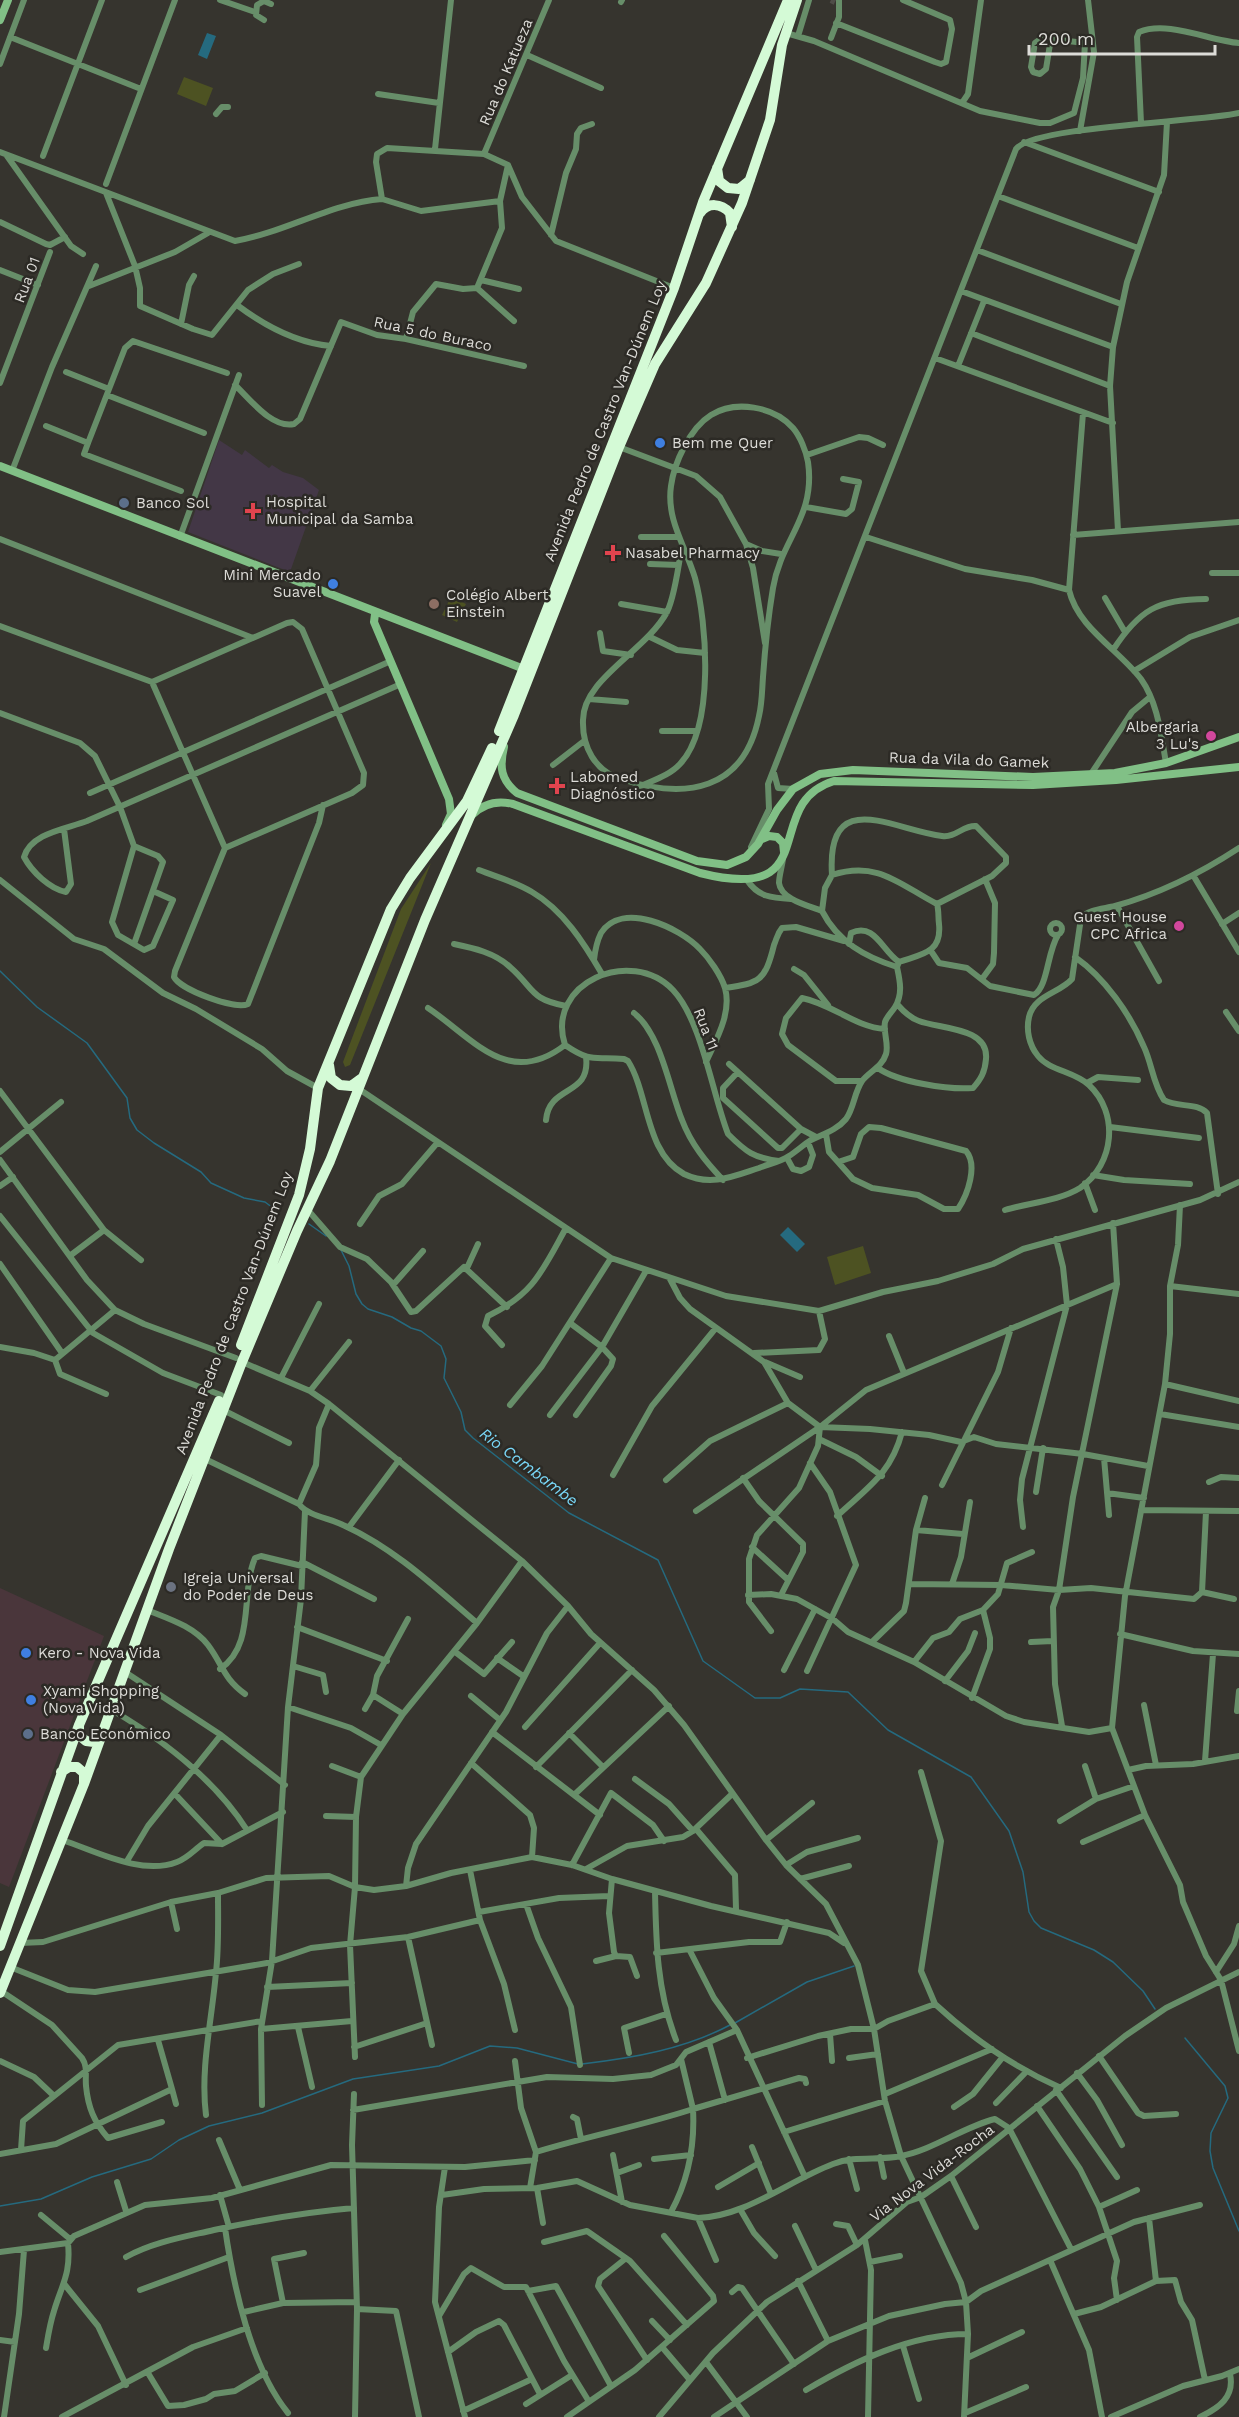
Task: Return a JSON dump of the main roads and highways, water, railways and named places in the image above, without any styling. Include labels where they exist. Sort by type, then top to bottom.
[{"type":"highway","name":"Avenida Pedro de Castro Van-Dúnem Loy","points":[[0,1992],[104,1734],[147,1610],[223,1410],[239,1360],[282,1252],[310,1149],[318,1088],[391,909],[472,792],[524,669],[674,288],[718,165],[788,0]]},
{"type":"highway","name":"Avenida Pedro de Castro Van-Dúnem Loy","points":[[282,1252],[330,1161],[462,830],[514,715],[619,447],[655,364],[697,300],[732,228],[770,120],[787,29],[797,0]]},
{"type":"highway","points":[[718,165],[718,179],[728,188],[742,188],[751,177]]},
{"type":"highway","points":[[698,216],[706,207],[720,206],[731,216],[732,228]]},
{"type":"highway","points":[[330,1062],[330,1076],[340,1085],[354,1085],[364,1074]]},
{"type":"highway","name":"Avenida Pedro de Castro Van-Dúnem Loy","points":[[0,1946],[59,1775],[79,1725],[221,1395],[239,1360]]},
{"type":"highway","points":[[79,1725],[79,1735],[87,1742],[98,1740],[104,1734]]},
{"type":"highway","points":[[59,1775],[64,1768],[75,1766],[84,1773],[84,1784]]},
{"type":"main road","points":[[0,20],[8,0]]},
{"type":"main road","points":[[0,466],[375,614],[524,669]]},
{"type":"main road","points":[[375,614],[374,622],[449,799],[451,814],[436,843]]},
{"type":"main road","points":[[506,734],[501,760],[503,775],[509,786],[525,797],[697,861],[727,865],[746,857]]},
{"type":"main road","name":"Rua da Vila do Gamek","points":[[746,857],[762,839],[777,810],[793,789],[819,774],[834,771],[1014,777],[1092,774],[1166,763],[1239,737]]},
{"type":"main road","name":"Rua da Vila do Gamek","points":[[462,830],[480,807],[503,801],[529,808],[700,873],[727,880],[747,880],[769,875],[778,865],[805,800],[815,789],[834,781],[1033,785],[1116,780],[1239,767]]},
{"type":"main road","points":[[762,839],[769,836],[777,837],[783,843],[784,852]]},
{"type":"main road","points":[[746,857],[744,869],[747,880]]},
{"type":"main road","points":[[0,1939],[10,1917]]},
{"type":"water","points":[[207,33],[216,36],[207,59],[198,55]]},
{"type":"water","points":[[788,1227],[805,1244],[797,1252],[780,1235]]},
{"type":"waterway","name":"Rio Cambambe","points":[[0,971],[37,1007],[87,1043],[127,1098],[130,1118],[137,1130],[201,1172],[211,1183],[244,1198],[265,1202],[277,1211]]},
{"type":"waterway","name":"Rio Cambambe","points":[[309,1224],[326,1236]]},
{"type":"waterway","name":"Rio Cambambe","points":[[341,1250],[349,1266],[356,1294],[362,1304],[368,1309],[392,1317],[421,1331],[441,1346],[446,1359],[444,1378],[461,1412],[465,1430],[473,1438],[569,1513],[658,1560],[703,1661],[755,1698],[780,1698],[800,1689],[848,1692],[888,1730],[971,1777],[1009,1831],[1023,1872],[1029,1912],[1034,1921],[1041,1928],[1094,1950],[1113,1962],[1143,1991],[1155,2009]]},
{"type":"waterway","points":[[735,2023],[807,1982],[854,1966]]},
{"type":"waterway","points":[[582,2064],[620,2059],[677,2046],[730,2025]]},
{"type":"waterway","name":"Rio Cambambe","points":[[1185,2038],[1225,2086],[1228,2098],[1211,2133],[1210,2151],[1213,2168],[1239,2231]]},
{"type":"waterway","points":[[0,2206],[41,2199],[92,2177],[151,2159],[179,2140],[209,2126],[262,2113],[353,2079],[439,2066],[490,2046],[517,2048],[578,2064]]},
{"type":"tunnel","points":[[831,0],[835,2]]},
{"type":"place","name":"Bem me Quer","points":[[660,443]]},
{"type":"place","name":"Banco Sol","points":[[124,503]]},
{"type":"place","name":"Hospital Municipal da Samba","points":[[253,511]]},
{"type":"place","name":"Nasabel Pharmacy","points":[[613,553]]},
{"type":"place","name":"Mini Mercado Suavel","points":[[333,584]]},
{"type":"place","name":"Colégio Albert Einstein","points":[[434,604]]},
{"type":"place","name":"Albergaria 3 Lu's","points":[[1211,736]]},
{"type":"place","name":"Labomed Diagnóstico","points":[[557,786]]},
{"type":"place","name":"Guest House CPC Africa","points":[[1179,926]]},
{"type":"place","name":"Igreja Universal do Poder de Deus","points":[[171,1587]]},
{"type":"place","name":"Kero - Nova Vida","points":[[26,1653]]},
{"type":"place","name":"Xyami Shopping (Nova Vida)","points":[[31,1700]]},
{"type":"place","name":"Banco Económico","points":[[28,1734]]}]
